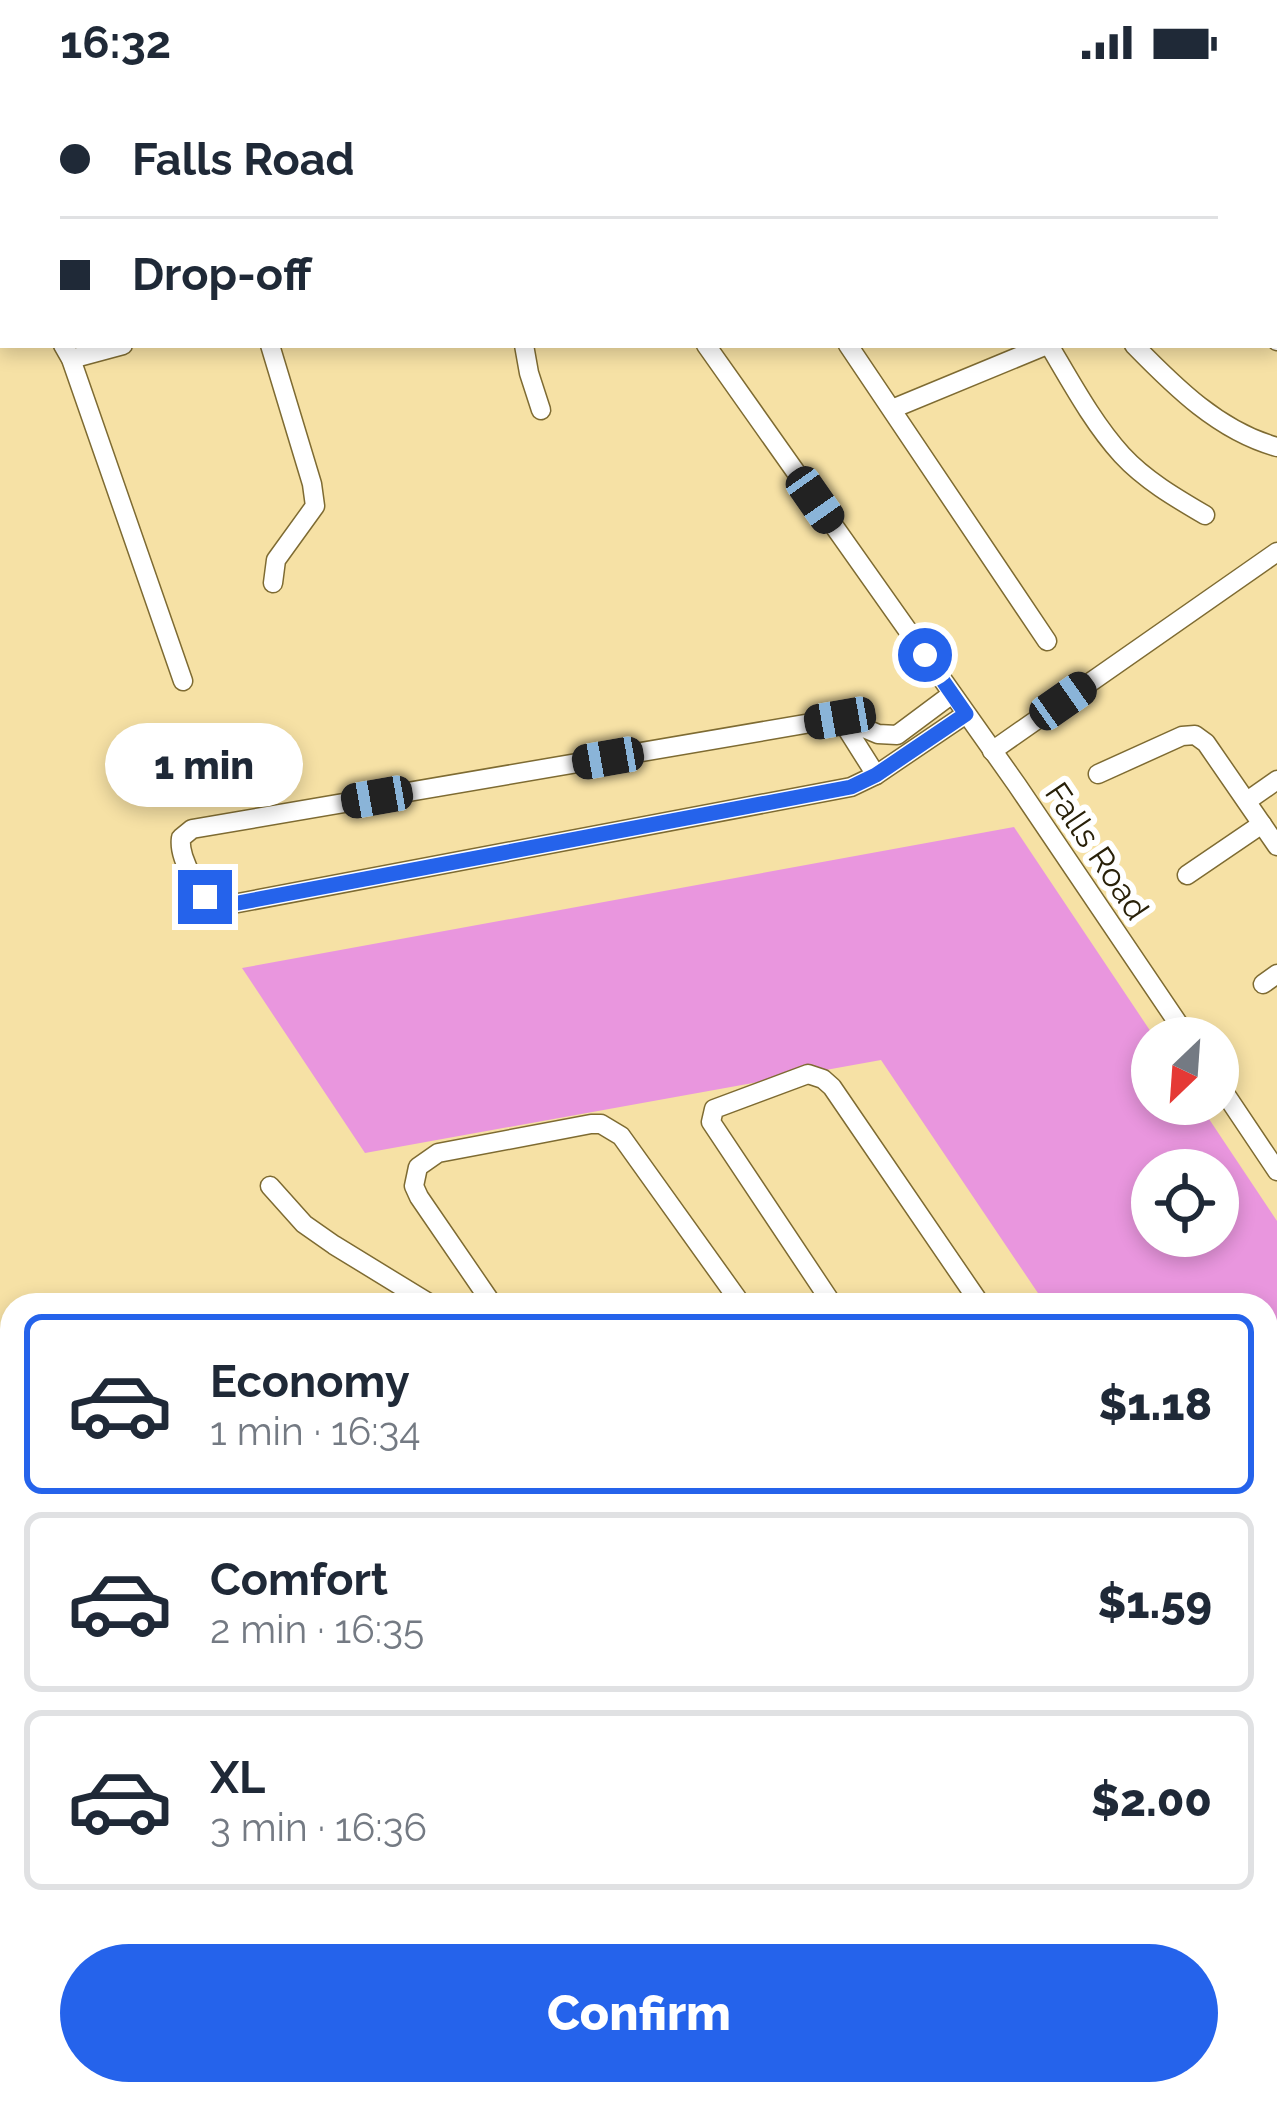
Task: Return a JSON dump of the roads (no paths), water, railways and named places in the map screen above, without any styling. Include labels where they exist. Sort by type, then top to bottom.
[{"type":"street","points":[[99,348],[67,352],[184,681]]},
{"type":"street","points":[[271,348],[315,506],[276,560],[273,583]]},
{"type":"street","points":[[525,348],[541,410]]},
{"type":"street","name":"Falls Road","points":[[708,348],[1174,1017]]},
{"type":"street","points":[[850,348],[1047,641]]},
{"type":"street","points":[[892,409],[1041,348]]},
{"type":"street","points":[[1050,348],[1122,454],[1151,481],[1205,515]]},
{"type":"street","points":[[1137,348],[1215,418],[1277,447]]},
{"type":"street","points":[[992,751],[1277,552]]},
{"type":"street","points":[[952,694],[905,731],[891,735],[840,718],[192,830],[181,838],[179,849],[205,897],[222,906],[851,787],[966,714]]},
{"type":"street","points":[[840,718],[876,775]]},
{"type":"street","points":[[920,719],[930,738]]},
{"type":"street","points":[[1098,774],[1182,736],[1195,735],[1206,742],[1277,845]]},
{"type":"street","points":[[1247,801],[1277,780]]},
{"type":"street","points":[[1187,875],[1262,824]]},
{"type":"street","points":[[825,1293],[711,1122],[714,1109],[808,1074],[832,1087],[973,1293]]},
{"type":"street","points":[[1239,1108],[1271,1147],[1277,1171]]},
{"type":"street","points":[[485,1293],[419,1197],[414,1186],[418,1167],[438,1153],[590,1124],[601,1124],[621,1136],[733,1293]]},
{"type":"street","points":[[270,1186],[304,1224],[413,1293]]}]
